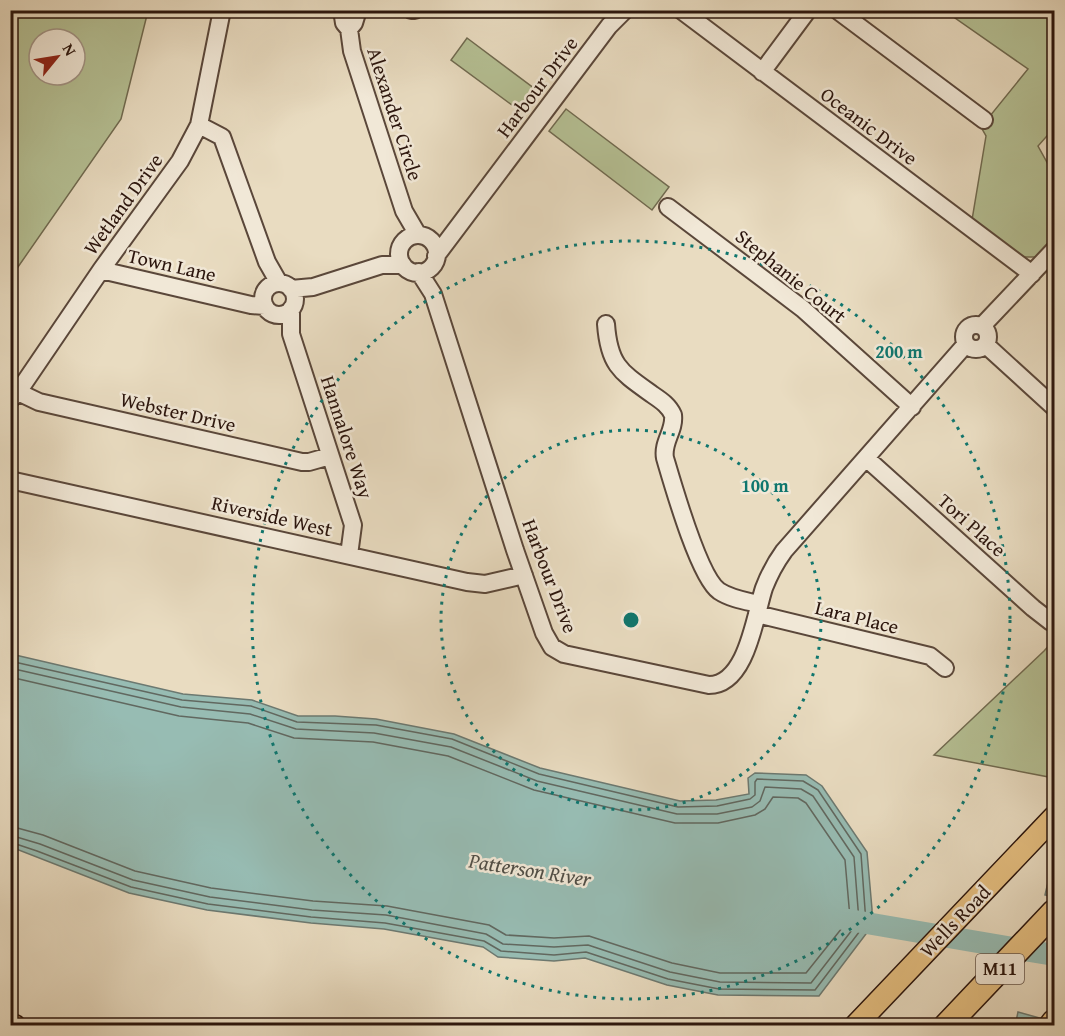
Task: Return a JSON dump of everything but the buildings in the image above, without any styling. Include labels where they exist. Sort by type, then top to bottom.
[{"type":"highway","name":"M11","points":[[946,1026],[1054,912]]},
{"type":"highway","points":[[1051,1026],[1054,1022]]},
{"type":"main road","name":"Wells Road","points":[[855,1026],[1054,818]]},
{"type":"main road","points":[[10,1024],[15,1026]]},
{"type":"street","name":"Wetland Drive","points":[[14,396],[180,161],[199,125],[222,10]]},
{"type":"street","name":"Alexander Circle","points":[[342,10],[344,23],[349,29],[352,51],[418,253]]},
{"type":"street","name":"Alexander Circle","points":[[349,29],[354,23],[358,10]]},
{"type":"street","name":"Harbour Drive","points":[[625,10],[612,18],[451,237],[418,253],[524,575],[547,639],[556,650],[564,654],[709,685],[721,683],[738,665],[748,646],[773,568],[784,551],[966,344]]},
{"type":"street","name":"Oceanic Drive","points":[[681,10],[1032,274]]},
{"type":"street","points":[[762,72],[808,10]]},
{"type":"street","points":[[837,10],[984,120]]},
{"type":"street","name":"Hannalore Way","points":[[199,125],[222,137],[267,262],[352,525],[349,555]]},
{"type":"street","name":"Stephanie Court","points":[[668,207],[803,309],[912,407]]},
{"type":"street","points":[[982,326],[1054,250]]},
{"type":"street","points":[[279,297],[418,253]]},
{"type":"street","name":"Town Lane","points":[[101,270],[251,305],[279,297]]},
{"type":"street","name":"Lara Place","points":[[606,324],[609,348],[616,365],[664,403],[673,415],[672,426],[664,447],[664,458],[699,561],[717,590],[758,609],[930,656],[945,668]]},
{"type":"street","points":[[974,324],[982,326],[988,332],[986,345],[976,349],[966,344],[964,336],[967,328],[974,324]]},
{"type":"street","points":[[986,345],[1054,407]]},
{"type":"street","name":"Webster Drive","points":[[14,396],[302,462],[330,456]]},
{"type":"street","name":"Tori Place","points":[[866,458],[1051,622]]},
{"type":"street","name":"Riverside West","points":[[10,480],[474,583],[485,584],[524,575]]},
{"type":"green space","points":[[11,10],[148,11],[121,119],[11,277]]},
{"type":"green space","points":[[945,11],[1054,11],[1054,128],[1038,146],[1054,175],[1054,241],[1039,257],[1022,257],[972,220],[986,136],[981,127],[1028,69]]},
{"type":"green space","points":[[467,38],[535,89],[520,111],[451,60]]},
{"type":"green space","points":[[566,109],[669,187],[652,210],[549,131]]},
{"type":"green space","points":[[1054,640],[1054,778],[934,755],[1044,651]]},
{"type":"water","points":[[11,654],[183,694],[252,700],[298,716],[376,719],[454,734],[540,768],[680,801],[716,800],[749,794],[748,778],[755,773],[806,775],[822,786],[867,852],[872,926],[819,996],[718,995],[667,985],[585,958],[554,961],[498,957],[483,947],[384,929],[311,923],[207,910],[129,893],[11,847]]},
{"type":"water","points":[[1054,857],[1054,897],[1045,895]]},
{"type":"water","points":[[1018,1012],[1054,1022],[1054,1025],[1015,1026]]},
{"type":"waterway","name":"Patterson River","points":[[843,919],[1054,955]]}]
